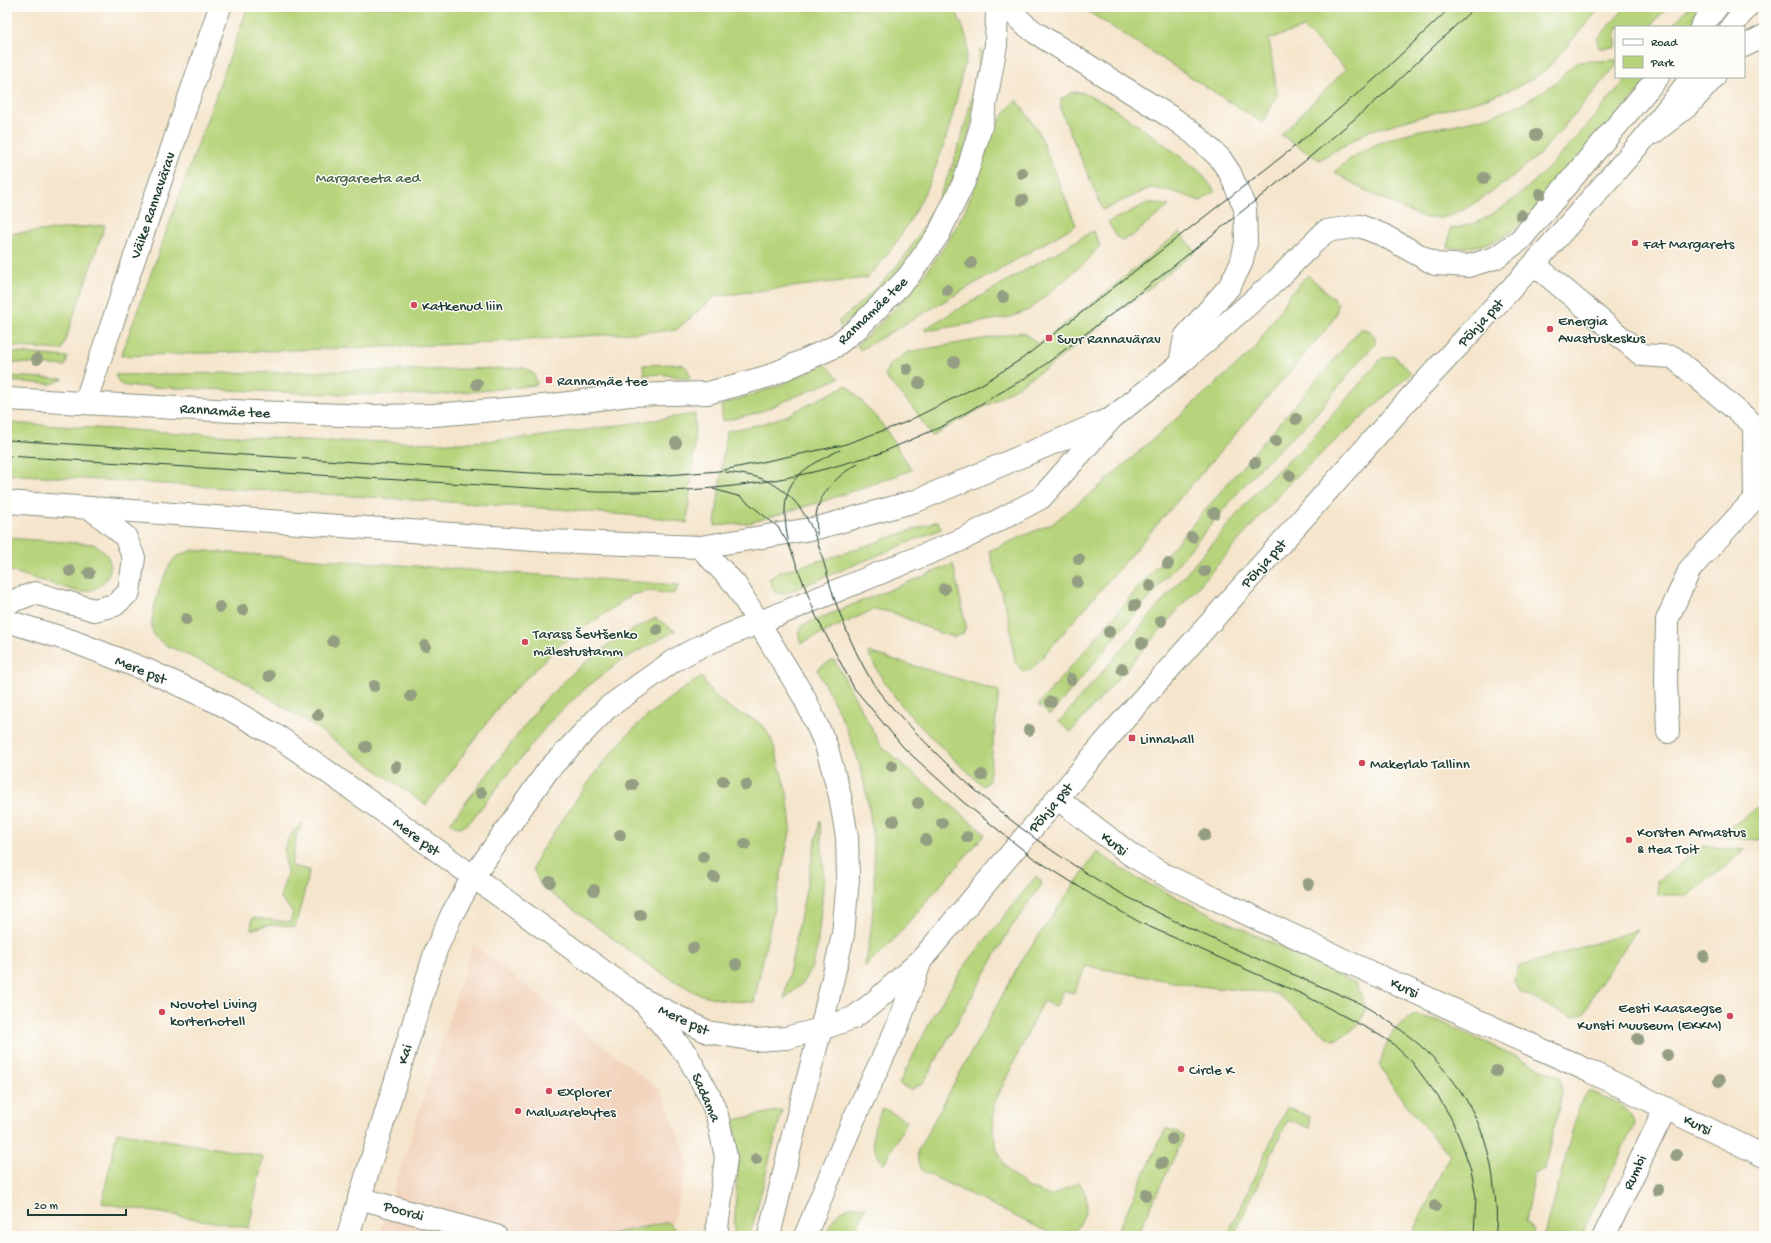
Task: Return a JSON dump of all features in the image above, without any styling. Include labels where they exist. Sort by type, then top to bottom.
[{"type":"main road","name":"Väike Rannavärav","points":[[85,402],[220,7]]},
{"type":"main road","name":"Rannamäe tee","points":[[7,399],[253,412],[374,416],[434,415],[554,405],[629,395],[708,393],[769,376],[834,347],[878,309],[908,277],[938,235],[964,182],[982,123],[996,45],[997,7]]},
{"type":"main road","points":[[1007,7],[1024,24],[1036,33],[1194,134],[1220,158],[1230,174],[1245,208],[1246,244],[1241,264],[1229,287],[1209,312],[1185,337],[1180,364]]},
{"type":"main road","points":[[1701,26],[1718,7]]},
{"type":"main road","points":[[1732,26],[1746,7]]},
{"type":"main road","points":[[1745,46],[1764,36]]},
{"type":"main road","points":[[7,502],[549,541],[700,547],[817,528],[916,501],[1112,418],[1180,364],[1280,278],[1326,231],[1360,226],[1383,235],[1435,264],[1468,266],[1495,258],[1520,240],[1657,78]]},
{"type":"main road","name":"Põhja pst","points":[[821,1029],[853,1018],[873,1003],[921,960],[1121,723],[1404,405],[1534,264],[1642,141],[1691,78]]},
{"type":"main road","points":[[1642,141],[1689,105],[1713,78]]},
{"type":"main road","points":[[1534,264],[1642,355],[1673,357],[1754,424],[1755,498],[1690,569],[1667,620],[1666,682],[1668,732]]},
{"type":"main road","name":"Kai","points":[[348,1236],[436,950],[452,914],[474,877],[548,770],[607,708],[673,661],[701,646],[961,540],[1041,498],[1112,418]]},
{"type":"main road","points":[[7,603],[35,593],[94,610],[115,605],[129,592],[134,558],[125,536],[90,508]]},
{"type":"main road","points":[[700,547],[735,584],[804,697],[826,745],[840,796],[847,837],[848,879],[843,935],[821,1029],[768,1236]]},
{"type":"main road","name":"Mere pst","points":[[7,621],[72,642],[149,671],[221,704],[280,738],[640,998],[708,1032],[755,1040],[786,1038],[821,1029]]},
{"type":"main road","name":"Kursi","points":[[1057,798],[1131,855],[1165,875],[1359,967],[1587,1070],[1764,1156]]},
{"type":"main road","points":[[805,1236],[853,1121],[898,1025],[921,960]]},
{"type":"main road","name":"Sadama","points":[[640,998],[687,1055],[709,1095],[717,1115],[726,1157],[716,1236]]},
{"type":"main road","name":"Rumbi","points":[[1604,1236],[1665,1109]]},
{"type":"main road","name":"Poordi","points":[[359,1198],[496,1236]]},
{"type":"shaded area","points":[[473,944],[661,1091],[689,1161],[669,1236],[379,1236]]},
{"type":"green space","name":"Margareeta aed","points":[[248,7],[955,7],[965,33],[967,51],[954,110],[937,163],[927,188],[901,235],[867,278],[716,296],[676,330],[464,344],[121,356]]},
{"type":"green space","points":[[1081,7],[1601,7],[1544,72],[1515,88],[1484,99],[1369,131],[1319,160],[1281,135],[1346,69],[1303,28],[1269,39],[1277,94],[1263,123]]},
{"type":"green space","points":[[1626,7],[1667,7],[1651,26],[1615,26],[1615,47],[1599,48],[1597,39]]},
{"type":"green space","points":[[1689,7],[1711,7],[1695,26],[1672,26]]},
{"type":"green space","points":[[980,49],[985,52],[971,124],[956,173],[945,199],[917,247],[900,269],[882,290],[840,327],[839,321],[865,299],[897,266],[919,234],[933,209],[955,158],[963,131],[976,77]]},
{"type":"green space","points":[[1615,60],[1615,67],[1541,153],[1509,180],[1470,206],[1446,217],[1425,218],[1366,191],[1334,172],[1360,153],[1388,139],[1415,131],[1479,119],[1523,103],[1533,98],[1551,85],[1576,62]]},
{"type":"green space","points":[[1627,78],[1650,78],[1530,217],[1502,238],[1493,242],[1473,246],[1448,248],[1450,229],[1480,221],[1523,192],[1560,156]]},
{"type":"green space","points":[[1073,92],[1084,93],[1112,107],[1163,143],[1200,172],[1215,191],[1201,201],[1172,191],[1150,188],[1103,210],[1061,111],[1061,99]]},
{"type":"green space","points":[[1017,100],[1038,131],[1076,225],[860,350],[857,345],[889,314],[918,282],[932,265],[956,228],[966,208],[994,131],[1003,115]]},
{"type":"green space","points":[[1148,203],[1157,203],[1169,206],[1132,236],[1122,240],[1117,237],[1108,222]]},
{"type":"green space","points":[[105,225],[62,350],[7,346],[7,234]]},
{"type":"green space","points":[[1093,231],[1100,245],[1088,260],[1029,310],[1010,317],[926,331],[924,329]]},
{"type":"green space","points":[[1180,232],[1195,252],[1051,365],[993,402],[931,436],[915,410],[887,379],[885,374],[889,365],[908,352],[1023,332],[1038,344],[1095,301]]},
{"type":"green space","points":[[1308,275],[1338,303],[1336,314],[1329,326],[1032,669],[1024,672],[1015,663],[1009,618],[989,551],[1053,523],[1100,486],[1254,350],[1290,294]]},
{"type":"green space","points":[[1360,329],[1369,330],[1375,337],[1375,343],[1309,422],[1262,465],[1050,715],[1038,705]]},
{"type":"green space","points":[[7,352],[68,357],[65,366],[7,362]]},
{"type":"green space","points":[[1395,356],[1411,373],[1291,481],[1071,732],[1059,722],[1265,482],[1306,445],[1382,358]]},
{"type":"green space","points":[[680,364],[685,366],[688,370],[690,379],[661,374],[644,375],[643,365]]},
{"type":"green space","points":[[825,364],[839,378],[757,413],[723,421],[721,405],[781,385]]},
{"type":"green space","points":[[525,368],[534,374],[537,385],[438,395],[332,394],[126,386],[120,384],[115,375]]},
{"type":"green space","points":[[7,376],[64,379],[51,384],[7,381]]},
{"type":"green space","points":[[847,385],[882,424],[912,470],[824,501],[749,523],[715,526],[726,431],[761,424],[786,416]]},
{"type":"green space","points":[[695,414],[694,451],[687,523],[661,518],[557,509],[7,474],[7,423],[322,441],[458,443],[537,437]]},
{"type":"green space","points":[[938,521],[941,529],[784,594],[775,592],[769,579],[780,572],[836,556]]},
{"type":"green space","points":[[7,538],[93,544],[102,550],[108,557],[110,565],[109,573],[99,586],[90,590],[79,592],[7,570]]},
{"type":"green space","points":[[193,550],[679,585],[675,592],[671,594],[650,591],[631,595],[561,644],[503,701],[426,805],[317,728],[241,680],[166,645],[157,638],[153,632],[152,625],[155,605],[162,581],[176,557]]},
{"type":"green space","points":[[953,564],[966,626],[963,634],[954,637],[942,634],[894,613],[875,609],[801,643],[798,633],[803,625]]},
{"type":"green space","points":[[655,618],[675,631],[622,660],[587,687],[553,718],[469,823],[460,827],[450,823],[542,703],[575,671],[613,641]]},
{"type":"green space","points":[[868,652],[999,691],[989,781],[983,786],[918,724],[890,690],[878,672]]},
{"type":"green space","points":[[834,659],[881,746],[985,834],[887,947],[865,966],[873,910],[874,852],[867,795],[860,767],[851,740],[817,669]]},
{"type":"green space","points":[[701,677],[714,695],[734,711],[755,720],[765,728],[773,743],[787,793],[791,827],[754,1002],[727,1001],[698,994],[653,968],[541,886],[533,869],[538,855],[611,753],[641,722],[680,691]]},
{"type":"green space","points":[[1764,803],[1764,836],[1759,840],[1717,837]]},
{"type":"green space","points":[[820,820],[824,880],[817,949],[811,969],[801,985],[784,999]]},
{"type":"green space","points":[[303,823],[297,834],[291,866],[310,870],[295,927],[273,925],[251,930],[252,918],[290,922],[293,912],[280,898],[287,873],[284,852],[287,841],[294,831]]},
{"type":"green space","points":[[1704,846],[1745,850],[1689,895],[1658,895],[1657,881]]},
{"type":"green space","points":[[1097,852],[1138,879],[1356,983],[1364,1001],[1365,1013],[1355,1028],[1334,1040],[1326,1036],[1277,994],[1190,985],[1086,966],[1073,994],[1064,990],[1056,1007],[1043,1001],[994,1104],[993,1128],[997,1150],[1008,1171],[1027,1187],[1051,1196],[1078,1182],[1083,1189],[1086,1196],[1086,1209],[1073,1236],[1056,1236],[926,1173],[918,1163],[918,1150],[1014,974],[1028,951]]},
{"type":"green space","points":[[1036,876],[1042,884],[1009,931],[923,1083],[910,1090],[899,1084],[934,1014],[963,968]]},
{"type":"green space","points":[[1637,930],[1596,989],[1584,1014],[1573,1017],[1550,1007],[1519,991],[1514,981],[1518,967]]},
{"type":"green space","points":[[1417,1015],[1439,1021],[1560,1077],[1562,1094],[1544,1169],[1534,1173],[1525,1221],[1534,1229],[1532,1236],[1411,1236],[1450,1154],[1434,1139],[1392,1086],[1380,1065],[1384,1049],[1392,1034],[1402,1022]]},
{"type":"green space","points":[[1588,1091],[1609,1099],[1623,1107],[1632,1118],[1634,1125],[1581,1236],[1545,1236],[1578,1109]]},
{"type":"green space","points":[[1287,1107],[1310,1117],[1310,1128],[1288,1119],[1234,1236],[1227,1236]]},
{"type":"green space","points":[[883,1108],[907,1121],[884,1164],[875,1150],[873,1143],[876,1123]]},
{"type":"green space","points":[[782,1110],[750,1236],[734,1236],[738,1161],[734,1120]]},
{"type":"green space","points":[[1166,1128],[1184,1136],[1137,1236],[1115,1236]]},
{"type":"green space","points":[[117,1132],[263,1156],[249,1228],[102,1203]]},
{"type":"green space","points":[[854,1206],[866,1207],[854,1236],[826,1236],[830,1225],[836,1216],[843,1210]]},
{"type":"green space","points":[[669,1222],[675,1230],[674,1236],[600,1236]]},
{"type":"tram line","points":[[7,440],[530,473],[654,476],[719,471],[843,445],[904,423],[984,383],[1023,358],[1289,151],[1376,78],[1451,7]]},
{"type":"tram line","points":[[876,455],[943,426],[1034,373],[1142,291],[1305,161],[1385,93],[1475,7]]},
{"type":"tram line","points":[[788,540],[785,521],[785,506],[787,493],[792,483],[810,466],[840,450]]},
{"type":"tram line","points":[[7,456],[596,492],[651,492],[705,489],[786,478],[822,470],[881,453]]},
{"type":"tram line","points":[[817,535],[816,516],[825,492],[844,473],[858,464]]},
{"type":"tram line","points":[[725,472],[752,476],[767,481],[784,491],[797,504],[815,535],[831,588],[850,640],[866,672],[879,692],[953,770],[1005,815],[1060,856],[1119,892],[1201,933],[1359,1003],[1410,1037],[1432,1056],[1451,1078],[1467,1101],[1480,1127],[1489,1156],[1494,1187],[1497,1218],[1495,1236]]},
{"type":"tram line","points":[[713,489],[741,497],[778,527],[789,545],[816,616],[854,688],[904,748],[962,801],[1032,857],[1092,895],[1141,923],[1304,995],[1376,1033],[1392,1043],[1412,1062],[1439,1098],[1451,1118],[1471,1170],[1476,1197],[1474,1236]]},
{"type":"place","name":"Fat Margarets","points":[[1635,243]]},
{"type":"place","name":"Katkenud liin","points":[[414,305]]},
{"type":"place","name":"Energia Avastuskeskus","points":[[1550,329]]},
{"type":"place","name":"Suur Rannavärav","points":[[1049,338]]},
{"type":"place","name":"Rannamäe tee","points":[[549,380]]},
{"type":"place","name":"Tarass Ševtšenko mälestustamm","points":[[525,642]]},
{"type":"place","name":"Linnahall","points":[[1132,738]]},
{"type":"place","name":"Makerlab Tallinn","points":[[1362,763]]},
{"type":"place","name":"Korsten Armastus & Hea Toit","points":[[1629,840]]},
{"type":"place","name":"Novotel Living korterhotell","points":[[162,1012]]},
{"type":"place","name":"Eesti Kaasaegse Kunsti Muuseum (EKKM)","points":[[1730,1016]]},
{"type":"place","name":"Circle K","points":[[1181,1069]]},
{"type":"place","name":"Explorer","points":[[549,1091]]},
{"type":"place","name":"Malwarebytes","points":[[518,1111]]}]
